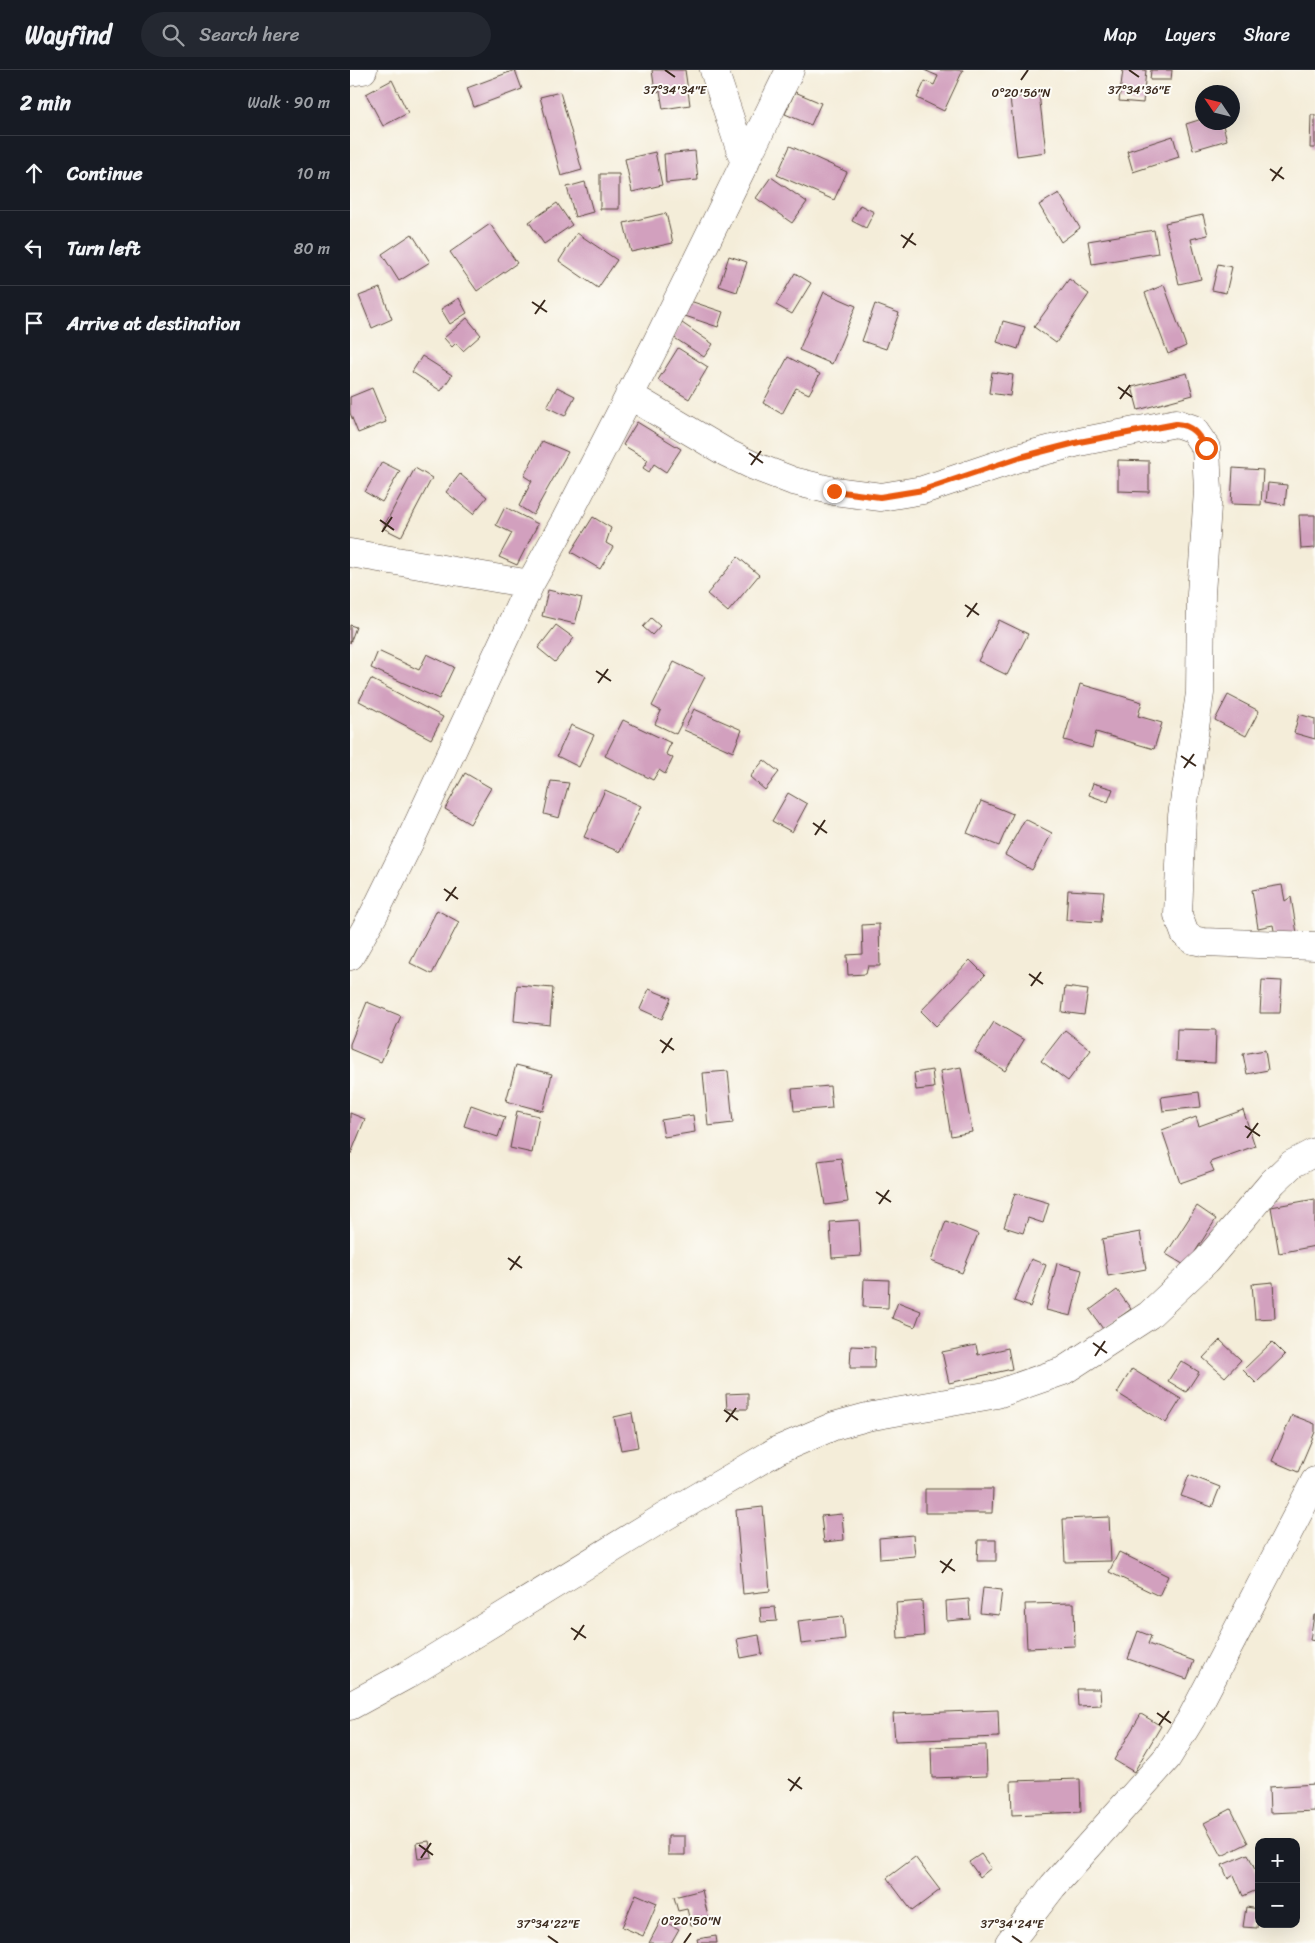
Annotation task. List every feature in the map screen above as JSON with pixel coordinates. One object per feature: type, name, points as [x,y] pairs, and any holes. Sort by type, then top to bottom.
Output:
[{"type":"street","points":[[350,72],[363,70]]},
{"type":"street","points":[[714,70],[745,164]]},
{"type":"street","points":[[350,956],[374,914],[410,841],[530,584],[566,519],[629,395],[790,70]]},
{"type":"street","points":[[629,395],[727,453],[754,466],[792,481],[834,491],[880,497],[923,490],[1021,457],[1079,442],[1176,424],[1185,424],[1192,429],[1206,448],[1208,491],[1202,594],[1200,693],[1182,816],[1177,899],[1180,927],[1193,940],[1203,942],[1315,946]]},
{"type":"street","points":[[350,553],[530,584]]},
{"type":"street","points":[[350,1706],[407,1675],[664,1517],[787,1446],[834,1426],[867,1417],[997,1394],[1063,1372],[1149,1315],[1206,1261],[1273,1182],[1292,1164],[1315,1152]]},
{"type":"street","points":[[1009,1943],[1053,1886],[1166,1758],[1191,1719],[1315,1481]]},
{"type":"building","points":[[515,70],[522,89],[474,107],[467,88]]},
{"type":"building","points":[[652,70],[685,70],[690,105],[663,109],[660,91],[655,92]]},
{"type":"building","points":[[924,70],[963,70],[944,111],[917,98],[925,81],[934,85],[938,76]]},
{"type":"building","points":[[1123,70],[1146,70],[1143,103],[1119,101]]},
{"type":"building","points":[[1151,70],[1172,70],[1171,80],[1150,80]]},
{"type":"building","points":[[392,80],[408,113],[383,126],[366,94]]},
{"type":"building","points":[[560,92],[582,170],[561,176],[540,97]]},
{"type":"building","points":[[795,92],[821,103],[811,125],[785,114]]},
{"type":"building","points":[[1039,94],[1046,152],[1017,156],[1010,98]]},
{"type":"building","points":[[1311,115],[1315,115],[1315,148],[1310,148]]},
{"type":"building","points":[[1195,121],[1195,130],[1224,130],[1227,140],[1193,150],[1186,124]]},
{"type":"building","points":[[1173,136],[1179,157],[1133,172],[1127,151]]},
{"type":"building","points":[[790,146],[847,172],[834,200],[777,175]]},
{"type":"building","points":[[695,151],[698,180],[666,183],[664,154]]},
{"type":"building","points":[[655,152],[662,185],[632,192],[625,159]]},
{"type":"building","points":[[600,174],[619,174],[619,209],[600,209]]},
{"type":"building","points":[[771,177],[807,202],[792,223],[756,198]]},
{"type":"building","points":[[585,182],[593,212],[575,217],[567,187]]},
{"type":"building","points":[[1059,193],[1080,228],[1061,242],[1039,205]]},
{"type":"building","points":[[557,203],[572,225],[544,244],[529,222]]},
{"type":"building","points":[[860,205],[874,212],[866,228],[852,221]]},
{"type":"building","points":[[666,213],[673,243],[631,252],[624,223]]},
{"type":"building","points":[[1203,215],[1208,235],[1191,239],[1201,279],[1179,284],[1165,223]]},
{"type":"building","points":[[490,224],[517,263],[477,291],[450,252]]},
{"type":"building","points":[[1154,230],[1158,253],[1092,264],[1088,241]]},
{"type":"building","points":[[577,233],[617,260],[598,288],[559,261]]},
{"type":"building","points":[[412,234],[430,262],[399,281],[382,254]]},
{"type":"building","points":[[729,256],[747,262],[737,292],[719,286]]},
{"type":"building","points":[[1218,264],[1232,267],[1226,293],[1212,290]]},
{"type":"building","points":[[795,273],[811,283],[792,314],[776,305]]},
{"type":"building","points":[[1069,279],[1089,294],[1056,343],[1034,327]]},
{"type":"building","points":[[1164,285],[1186,346],[1168,354],[1145,293]]},
{"type":"building","points":[[380,288],[392,319],[372,328],[359,296]]},
{"type":"building","points":[[824,292],[856,306],[832,364],[799,350]]},
{"type":"building","points":[[459,298],[467,313],[450,324],[441,309]]},
{"type":"building","points":[[690,301],[723,312],[718,327],[685,316]]},
{"type":"building","points":[[875,304],[899,313],[886,349],[862,341]]},
{"type":"building","points":[[467,318],[481,335],[463,351],[456,343],[452,347],[444,338]]},
{"type":"building","points":[[1003,321],[1025,327],[1018,349],[997,342]]},
{"type":"building","points":[[682,323],[713,344],[704,357],[673,337]]},
{"type":"building","points":[[678,348],[708,367],[689,399],[658,380]]},
{"type":"building","points":[[422,356],[452,375],[441,391],[412,372]]},
{"type":"building","points":[[788,357],[820,374],[809,394],[796,388],[782,414],[763,403]]},
{"type":"building","points":[[992,372],[1013,375],[1010,396],[989,393]]},
{"type":"building","points":[[1187,373],[1193,395],[1138,410],[1132,387]]},
{"type":"building","points":[[557,387],[575,396],[565,416],[547,407]]},
{"type":"building","points":[[372,388],[386,422],[358,433],[350,413],[350,397]]},
{"type":"building","points":[[637,422],[681,449],[666,472],[654,464],[649,472],[643,468],[648,460],[623,445]]},
{"type":"building","points":[[542,441],[568,452],[533,515],[519,506],[532,481],[524,476]]},
{"type":"building","points":[[1118,460],[1149,461],[1149,492],[1118,491]]},
{"type":"building","points":[[382,462],[400,471],[382,502],[365,492]]},
{"type":"building","points":[[415,468],[432,478],[401,537],[383,528]]},
{"type":"building","points":[[1233,468],[1263,470],[1261,505],[1231,504]]},
{"type":"building","points":[[460,474],[487,497],[473,514],[446,492]]},
{"type":"building","points":[[1268,483],[1287,485],[1285,505],[1266,502]]},
{"type":"building","points":[[505,507],[538,524],[517,565],[499,557],[512,533],[496,525]]},
{"type":"building","points":[[1299,515],[1315,515],[1315,548],[1301,549]]},
{"type":"building","points":[[593,517],[611,528],[606,543],[613,547],[600,569],[571,552]]},
{"type":"building","points":[[738,557],[759,575],[728,612],[707,594]]},
{"type":"building","points":[[548,590],[582,598],[575,624],[542,616]]},
{"type":"building","points":[[651,618],[660,626],[652,635],[643,627]]},
{"type":"building","points":[[999,620],[1028,634],[1007,675],[978,661]]},
{"type":"building","points":[[350,625],[356,627],[350,643]]},
{"type":"building","points":[[556,625],[574,638],[555,662],[538,648]]},
{"type":"building","points":[[378,651],[419,670],[427,654],[454,667],[439,699],[371,668]]},
{"type":"building","points":[[674,662],[705,677],[676,734],[655,724],[661,711],[652,706]]},
{"type":"building","points":[[371,679],[443,717],[431,739],[359,701]]},
{"type":"building","points":[[1080,684],[1142,702],[1138,716],[1162,723],[1154,749],[1096,732],[1092,748],[1064,740]]},
{"type":"building","points":[[1228,695],[1259,711],[1246,736],[1215,720]]},
{"type":"building","points":[[694,709],[742,730],[733,752],[684,730]]},
{"type":"building","points":[[1299,714],[1315,719],[1315,739],[1294,733]]},
{"type":"building","points":[[623,720],[671,743],[666,754],[673,758],[665,774],[659,770],[653,780],[605,756]]},
{"type":"building","points":[[571,725],[594,735],[579,767],[557,756]]},
{"type":"building","points":[[764,760],[779,772],[765,790],[750,777]]},
{"type":"building","points":[[465,773],[491,788],[470,824],[445,809]]},
{"type":"building","points":[[551,781],[569,783],[559,818],[544,814]]},
{"type":"building","points":[[1093,783],[1113,789],[1108,802],[1089,795]]},
{"type":"building","points":[[605,790],[641,806],[620,852],[584,837]]},
{"type":"building","points":[[788,793],[807,804],[792,832],[772,821]]},
{"type":"building","points":[[981,801],[1013,814],[999,846],[967,833]]},
{"type":"building","points":[[1025,819],[1052,833],[1032,870],[1005,855]]},
{"type":"building","points":[[1282,885],[1285,901],[1291,897],[1297,933],[1275,936],[1273,925],[1258,928],[1252,890]]},
{"type":"building","points":[[1068,890],[1104,892],[1101,922],[1066,920]]},
{"type":"building","points":[[437,910],[459,922],[432,974],[410,963]]},
{"type":"building","points":[[879,924],[880,966],[868,966],[866,974],[848,975],[847,955],[863,954],[862,925]]},
{"type":"building","points":[[970,960],[985,975],[936,1026],[921,1011]]},
{"type":"building","points":[[1262,980],[1282,981],[1280,1013],[1260,1013]]},
{"type":"building","points":[[517,985],[553,988],[550,1025],[514,1021]]},
{"type":"building","points":[[1065,987],[1088,990],[1084,1015],[1062,1012]]},
{"type":"building","points":[[649,989],[671,998],[662,1019],[640,1009]]},
{"type":"building","points":[[367,1002],[401,1016],[381,1062],[350,1049],[350,1044]]},
{"type":"building","points":[[994,1022],[1024,1040],[1005,1071],[975,1052]]},
{"type":"building","points":[[1177,1029],[1216,1030],[1215,1063],[1176,1061]]},
{"type":"building","points":[[1065,1030],[1091,1050],[1068,1081],[1041,1061]]},
{"type":"building","points":[[1265,1050],[1268,1070],[1247,1074],[1243,1054]]},
{"type":"building","points":[[516,1065],[552,1074],[543,1111],[506,1101]]},
{"type":"building","points":[[961,1067],[972,1132],[951,1136],[940,1071]]},
{"type":"building","points":[[932,1070],[934,1088],[916,1090],[914,1073]]},
{"type":"building","points":[[728,1071],[733,1123],[708,1126],[703,1073]]},
{"type":"building","points":[[830,1086],[832,1108],[794,1111],[792,1089]]},
{"type":"building","points":[[1199,1092],[1201,1107],[1163,1111],[1161,1097]]},
{"type":"building","points":[[471,1105],[505,1117],[498,1137],[464,1126]]},
{"type":"building","points":[[1243,1110],[1255,1146],[1210,1162],[1214,1171],[1180,1183],[1162,1130],[1196,1117],[1199,1126]]},
{"type":"building","points":[[517,1111],[539,1116],[532,1153],[510,1148]]},
{"type":"building","points":[[350,1113],[365,1119],[350,1156]]},
{"type":"building","points":[[693,1115],[695,1132],[664,1137],[661,1120]]},
{"type":"building","points":[[841,1158],[848,1202],[825,1205],[818,1161]]},
{"type":"building","points":[[1015,1193],[1049,1203],[1043,1223],[1028,1218],[1023,1233],[1004,1227]]},
{"type":"building","points":[[1315,1199],[1315,1246],[1279,1253],[1271,1207]]},
{"type":"building","points":[[1197,1206],[1216,1219],[1186,1266],[1166,1254]]},
{"type":"building","points":[[859,1220],[861,1256],[832,1258],[830,1222]]},
{"type":"building","points":[[946,1221],[978,1234],[962,1273],[931,1261]]},
{"type":"building","points":[[1140,1232],[1146,1269],[1108,1276],[1102,1239]]},
{"type":"building","points":[[1031,1259],[1046,1265],[1030,1307],[1014,1301]]},
{"type":"building","points":[[1057,1263],[1082,1270],[1071,1316],[1046,1310]]},
{"type":"building","points":[[864,1279],[889,1280],[888,1308],[863,1307]]},
{"type":"building","points":[[1273,1282],[1275,1318],[1255,1319],[1252,1284]]},
{"type":"building","points":[[1117,1290],[1131,1309],[1103,1329],[1090,1310]]},
{"type":"building","points":[[898,1302],[921,1311],[915,1327],[892,1318]]},
{"type":"building","points":[[1220,1340],[1241,1360],[1225,1377],[1203,1358]]},
{"type":"building","points":[[1272,1342],[1285,1355],[1256,1383],[1243,1370]]},
{"type":"building","points":[[976,1345],[978,1355],[1008,1348],[1012,1369],[949,1383],[942,1352]]},
{"type":"building","points":[[851,1346],[875,1347],[874,1368],[850,1368]]},
{"type":"building","points":[[1181,1361],[1199,1372],[1186,1392],[1168,1381]]},
{"type":"building","points":[[1132,1369],[1181,1399],[1166,1423],[1117,1393]]},
{"type":"building","points":[[748,1393],[748,1409],[727,1409],[726,1394]]},
{"type":"building","points":[[632,1413],[638,1447],[621,1450],[614,1417]]},
{"type":"building","points":[[1292,1415],[1315,1424],[1315,1432],[1298,1472],[1272,1461]]},
{"type":"building","points":[[1189,1475],[1220,1487],[1212,1507],[1181,1496]]},
{"type":"building","points":[[925,1489],[993,1489],[992,1513],[925,1513]]},
{"type":"building","points":[[763,1507],[770,1591],[743,1594],[736,1510]]},
{"type":"building","points":[[842,1514],[844,1540],[824,1542],[821,1516]]},
{"type":"building","points":[[1109,1517],[1111,1561],[1065,1562],[1063,1519]]},
{"type":"building","points":[[913,1535],[915,1556],[880,1559],[879,1538]]},
{"type":"building","points":[[978,1540],[996,1540],[996,1561],[977,1561]]},
{"type":"building","points":[[1119,1552],[1168,1576],[1159,1596],[1109,1572]]},
{"type":"building","points":[[983,1588],[1002,1590],[999,1615],[980,1613]]},
{"type":"building","points":[[969,1599],[970,1619],[947,1621],[946,1601]]},
{"type":"building","points":[[922,1601],[924,1636],[898,1638],[896,1603]]},
{"type":"building","points":[[1074,1603],[1075,1646],[1027,1648],[1025,1604]]},
{"type":"building","points":[[775,1607],[777,1621],[761,1622],[760,1608]]},
{"type":"building","points":[[1315,1615],[1315,1641],[1310,1640]]},
{"type":"building","points":[[843,1616],[845,1639],[801,1644],[798,1621]]},
{"type":"building","points":[[1138,1631],[1151,1636],[1148,1644],[1194,1661],[1187,1679],[1128,1659]]},
{"type":"building","points":[[759,1635],[762,1654],[741,1658],[737,1639]]},
{"type":"building","points":[[1077,1689],[1100,1689],[1101,1705],[1078,1706]]},
{"type":"building","points":[[998,1710],[999,1737],[895,1741],[893,1714]]},
{"type":"building","points":[[1141,1714],[1161,1726],[1134,1772],[1114,1760]]},
{"type":"building","points":[[986,1745],[987,1776],[932,1778],[931,1747]]},
{"type":"building","points":[[1080,1779],[1081,1812],[1012,1815],[1011,1781]]},
{"type":"building","points":[[1315,1784],[1315,1811],[1270,1813],[1269,1787]]},
{"type":"building","points":[[1231,1809],[1248,1843],[1222,1856],[1204,1823]]},
{"type":"building","points":[[668,1836],[685,1836],[685,1855],[668,1855]]},
{"type":"building","points":[[429,1841],[432,1857],[418,1859],[416,1843]]},
{"type":"building","points":[[981,1854],[991,1868],[980,1877],[969,1862]]},
{"type":"building","points":[[1248,1854],[1255,1870],[1255,1891],[1243,1896],[1234,1875],[1228,1879],[1222,1865]]},
{"type":"building","points":[[915,1857],[940,1890],[912,1911],[887,1878]]},
{"type":"building","points":[[702,1890],[709,1921],[691,1925],[687,1909],[678,1911],[674,1897]]},
{"type":"building","points":[[636,1894],[657,1903],[643,1936],[622,1927]]},
{"type":"building","points":[[1246,1907],[1255,1908],[1255,1928],[1243,1927]]},
{"type":"building","points":[[661,1920],[679,1929],[671,1943],[649,1943]]},
{"type":"building","points":[[716,1936],[717,1943],[698,1943],[697,1939]]},
{"type":"route","points":[[834,491],[880,497],[923,490],[1021,457],[1079,442],[1157,426],[1185,424],[1200,437],[1206,448]]}]
